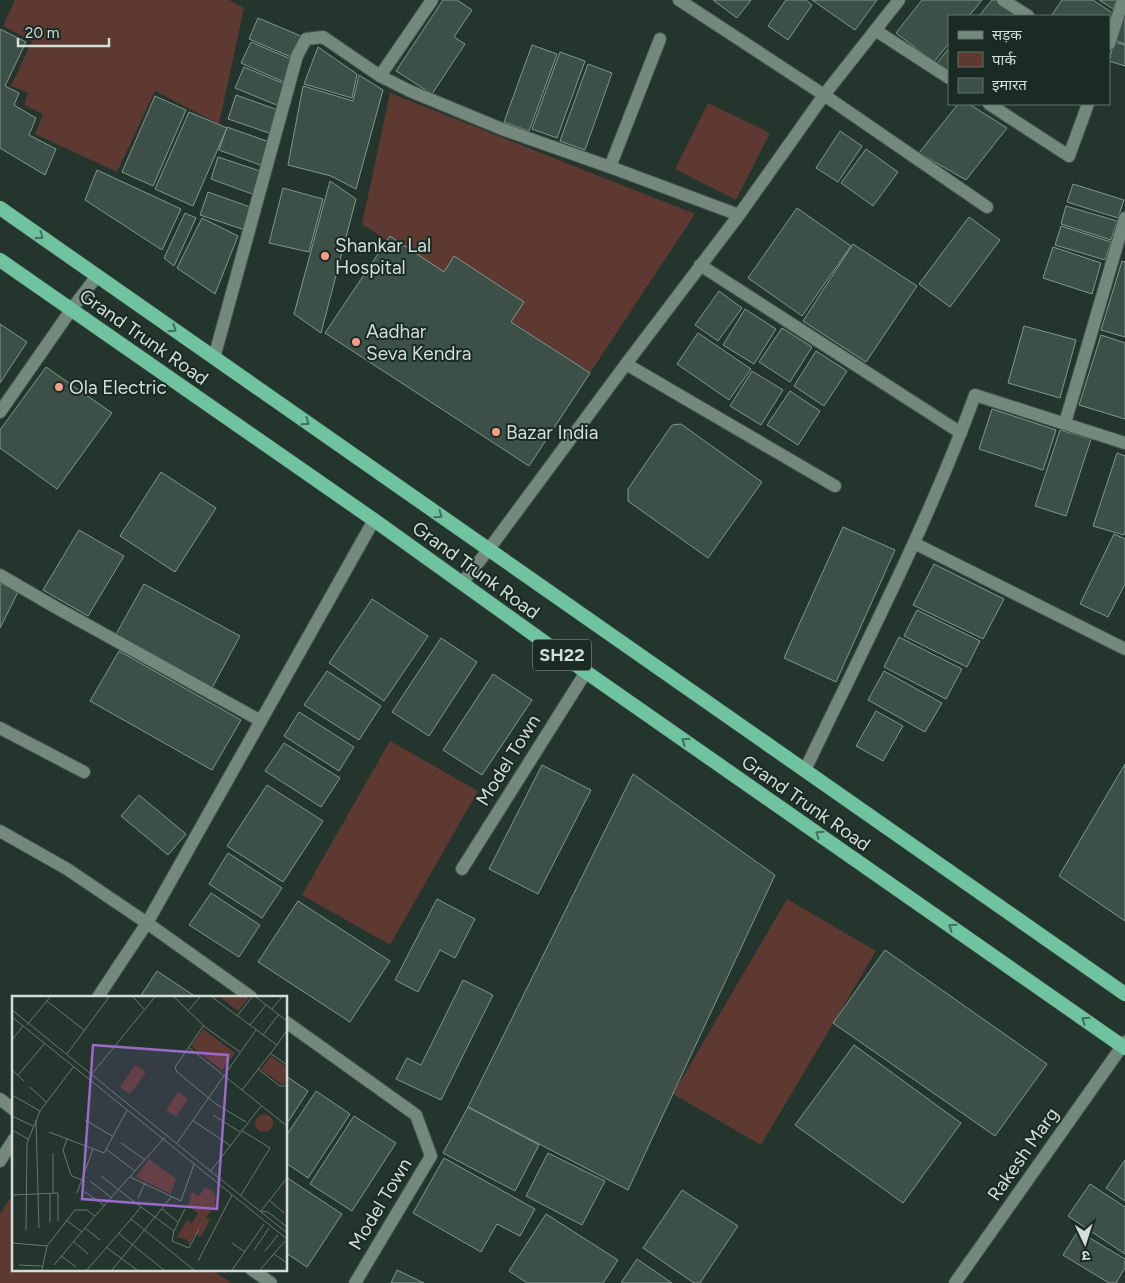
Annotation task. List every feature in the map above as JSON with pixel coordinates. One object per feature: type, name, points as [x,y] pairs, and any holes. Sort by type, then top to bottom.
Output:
[{"type":"highway","name":"Grand Trunk Road","points":[[0,208],[1125,994]]},
{"type":"highway","name":"Grand Trunk Road","points":[[0,260],[374,520],[586,672],[1124,1046]]},
{"type":"street","points":[[380,76],[432,0]]},
{"type":"street","points":[[679,0],[824,95],[987,207]]},
{"type":"street","points":[[462,583],[739,215],[824,95],[899,0]]},
{"type":"street","points":[[1004,0],[1026,15]]},
{"type":"street","points":[[1110,41],[1123,0]]},
{"type":"street","points":[[875,30],[948,77]]},
{"type":"street","points":[[214,358],[297,56],[306,40],[323,37],[380,76],[410,91],[502,129],[739,215]]},
{"type":"street","points":[[610,167],[660,39]]},
{"type":"street","points":[[991,105],[1069,156],[1088,105]]},
{"type":"street","points":[[1065,424],[1125,218]]},
{"type":"street","points":[[700,265],[961,433]]},
{"type":"street","points":[[0,412],[97,276]]},
{"type":"street","points":[[626,364],[835,486]]},
{"type":"street","points":[[805,770],[914,543],[961,433],[975,395],[1125,443]]},
{"type":"street","points":[[99,996],[147,923],[374,520]]},
{"type":"street","points":[[914,543],[1125,650]]},
{"type":"street","points":[[0,575],[260,721]]},
{"type":"street","name":"Model Town","points":[[462,869],[586,672]]},
{"type":"street","points":[[0,728],[84,772]]},
{"type":"street","points":[[0,831],[67,869],[250,996]]},
{"type":"street","name":"Model Town","points":[[288,1023],[416,1114],[431,1156],[355,1283]]},
{"type":"street","name":"Rakesh Marg","points":[[955,1283],[1124,1046]]},
{"type":"street","points":[[0,1099],[12,1108]]},
{"type":"street","points":[[0,1161],[12,1142]]},
{"type":"street","points":[[252,1270],[271,1283]]},
{"type":"green space","points":[[15,0],[229,0],[244,8],[219,124],[155,91],[117,172],[35,134],[43,114],[24,105],[28,93],[11,86],[32,41],[3,26]]},
{"type":"green space","points":[[390,93],[695,214],[590,373],[362,224]]},
{"type":"green space","points":[[708,103],[770,133],[736,200],[675,169]]},
{"type":"green space","points":[[390,741],[478,791],[390,945],[302,895]]},
{"type":"green space","points":[[787,899],[876,951],[761,1145],[673,1094]]},
{"type":"green space","points":[[12,1196],[12,1270],[212,1270],[232,1283],[0,1283],[0,1214]]},
{"type":"building","points":[[443,0],[457,0],[472,10],[454,37],[465,44],[432,94],[396,71]]},
{"type":"building","points":[[713,0],[751,0],[737,18]]},
{"type":"building","points":[[786,0],[806,0],[812,5],[788,40],[768,26]]},
{"type":"building","points":[[812,0],[877,0],[855,30]]},
{"type":"building","points":[[922,0],[982,0],[970,15],[948,15],[948,44],[934,62],[896,33]]},
{"type":"building","points":[[992,0],[997,0],[1018,15],[980,15]]},
{"type":"building","points":[[1062,0],[1093,0],[1114,14],[1110,25],[1110,15],[1052,15]]},
{"type":"building","points":[[1099,0],[1116,0],[1113,9]]},
{"type":"building","points":[[1125,8],[1125,44],[1114,40]]},
{"type":"building","points":[[258,18],[301,36],[291,57],[249,39]]},
{"type":"building","points":[[0,29],[26,42],[5,86],[19,93],[14,105],[36,118],[29,135],[56,149],[45,175],[0,148]]},
{"type":"building","points":[[251,42],[293,60],[284,82],[241,63]]},
{"type":"building","points":[[1114,42],[1125,45],[1125,66],[1110,61]]},
{"type":"building","points":[[532,45],[557,54],[529,131],[504,122]]},
{"type":"building","points":[[318,47],[357,74],[352,98],[304,84]]},
{"type":"building","points":[[948,49],[948,71],[937,63]]},
{"type":"building","points":[[560,52],[585,61],[557,138],[532,129]]},
{"type":"building","points":[[588,64],[612,73],[585,150],[560,141]]},
{"type":"building","points":[[244,67],[287,85],[279,106],[235,88]]},
{"type":"building","points":[[359,75],[383,90],[356,189],[331,176],[288,165],[303,86],[353,101]]},
{"type":"building","points":[[236,95],[281,111],[272,134],[228,119]]},
{"type":"building","points":[[155,96],[186,110],[153,186],[122,172]]},
{"type":"building","points":[[957,105],[971,105],[1007,128],[966,180],[919,153]]},
{"type":"building","points":[[189,112],[227,128],[193,206],[155,189]]},
{"type":"building","points":[[227,127],[272,143],[263,166],[219,150]]},
{"type":"building","points":[[840,131],[862,146],[838,182],[816,168]]},
{"type":"building","points":[[866,149],[898,172],[873,206],[841,183]]},
{"type":"building","points":[[218,157],[263,172],[255,195],[211,179]]},
{"type":"building","points":[[97,170],[181,209],[162,250],[85,200]]},
{"type":"building","name":"Shankar Lal Hospital","points":[[330,181],[356,199],[321,333],[294,314]]},
{"type":"building","points":[[1073,184],[1124,200],[1118,218],[1067,202]]},
{"type":"building","points":[[283,188],[323,199],[309,252],[269,243]]},
{"type":"building","points":[[208,192],[253,208],[245,230],[200,215]]},
{"type":"building","points":[[1066,206],[1117,221],[1111,240],[1061,224]]},
{"type":"building","points":[[797,208],[851,246],[802,316],[748,278]]},
{"type":"building","points":[[185,213],[196,218],[174,266],[164,258]]},
{"type":"building","points":[[969,217],[1000,240],[950,307],[919,284]]},
{"type":"building","points":[[202,218],[238,236],[215,294],[177,268]]},
{"type":"building","points":[[1061,226],[1111,242],[1105,260],[1055,245]]},
{"type":"building","points":[[390,236],[444,272],[454,256],[524,302],[511,322],[590,373],[529,466],[325,333]]},
{"type":"building","points":[[853,244],[917,286],[866,362],[803,321]]},
{"type":"building","points":[[1053,247],[1101,263],[1092,294],[1043,278]]},
{"type":"building","points":[[1122,261],[1125,262],[1125,337],[1101,330]]},
{"type":"building","points":[[719,291],[742,308],[718,341],[695,325]]},
{"type":"building","points":[[745,309],[776,329],[754,364],[723,345]]},
{"type":"building","points":[[0,324],[27,342],[0,383]]},
{"type":"building","points":[[1024,326],[1076,340],[1060,398],[1008,383]]},
{"type":"building","points":[[782,328],[812,347],[790,382],[759,362]]},
{"type":"building","points":[[698,333],[751,369],[729,400],[677,364]]},
{"type":"building","points":[[1101,335],[1125,343],[1125,419],[1079,405]]},
{"type":"building","points":[[816,351],[847,371],[824,406],[794,386]]},
{"type":"building","points":[[46,367],[112,413],[57,489],[0,448],[0,430]]},
{"type":"building","points":[[752,371],[783,390],[761,425],[730,406]]},
{"type":"building","points":[[790,391],[820,411],[798,445],[767,425]]},
{"type":"building","points":[[992,409],[1056,430],[1043,470],[979,449]]},
{"type":"building","points":[[681,424],[762,482],[708,558],[628,501],[628,489],[672,425]]},
{"type":"building","points":[[1060,430],[1091,439],[1066,516],[1035,506]]},
{"type":"building","points":[[1117,453],[1125,456],[1124,535],[1093,526]]},
{"type":"building","points":[[161,472],[216,508],[175,572],[120,536]]},
{"type":"building","points":[[843,527],[895,550],[836,682],[784,658]]},
{"type":"building","points":[[79,530],[124,556],[88,616],[43,590]]},
{"type":"building","points":[[1114,534],[1125,539],[1125,584],[1108,617],[1080,604]]},
{"type":"building","points":[[934,564],[1004,599],[983,639],[913,605]]},
{"type":"building","points":[[0,583],[18,592],[0,628]]},
{"type":"building","points":[[144,584],[240,636],[212,688],[115,636]]},
{"type":"building","points":[[372,599],[428,636],[384,701],[329,663]]},
{"type":"building","points":[[917,610],[980,641],[967,667],[904,636]]},
{"type":"building","points":[[899,637],[962,669],[946,699],[884,667]]},
{"type":"building","points":[[441,638],[477,662],[429,736],[392,712]]},
{"type":"building","points":[[119,651],[241,720],[212,770],[90,701]]},
{"type":"building","points":[[327,671],[381,706],[359,740],[304,705]]},
{"type":"building","points":[[884,671],[942,703],[925,732],[868,700]]},
{"type":"building","points":[[493,674],[532,700],[482,775],[443,750]]},
{"type":"building","points":[[876,711],[903,726],[883,761],[856,746]]},
{"type":"building","points":[[299,712],[354,747],[339,771],[284,736]]},
{"type":"building","points":[[284,743],[340,778],[321,807],[265,771]]},
{"type":"building","points":[[1125,764],[1125,921],[1059,876]]},
{"type":"building","points":[[542,765],[591,790],[538,894],[489,869]]},
{"type":"building","points":[[633,774],[775,875],[628,1190],[468,1107]]},
{"type":"building","points":[[267,785],[323,821],[283,882],[227,846]]},
{"type":"building","points":[[139,795],[186,834],[168,855],[121,816]]},
{"type":"building","points":[[228,853],[282,888],[262,918],[209,884]]},
{"type":"building","points":[[211,893],[260,925],[239,957],[189,925]]},
{"type":"building","points":[[437,899],[475,919],[455,958],[440,950],[418,992],[395,980]]},
{"type":"building","points":[[298,901],[390,961],[350,1022],[258,962]]},
{"type":"building","points":[[885,950],[1047,1064],[995,1136],[833,1023]]},
{"type":"building","points":[[157,971],[194,996],[141,996]]},
{"type":"building","points":[[463,980],[493,995],[441,1100],[396,1079],[407,1058],[421,1065]]},
{"type":"building","points":[[854,1045],[961,1123],[903,1203],[795,1125]]},
{"type":"building","points":[[288,1077],[308,1091],[288,1122]]},
{"type":"building","points":[[316,1091],[350,1114],[308,1178],[288,1164],[288,1133]]},
{"type":"building","points":[[468,1107],[539,1145],[515,1191],[443,1153]]},
{"type":"building","points":[[354,1116],[396,1143],[352,1211],[310,1184]]},
{"type":"building","points":[[548,1153],[605,1181],[582,1225],[526,1196]]},
{"type":"building","points":[[444,1158],[535,1209],[520,1236],[497,1224],[481,1252],[413,1213]]},
{"type":"building","points":[[1125,1160],[1125,1201],[1106,1188]]},
{"type":"building","points":[[288,1178],[342,1214],[307,1267],[288,1254]]},
{"type":"building","points":[[1090,1184],[1125,1207],[1125,1254],[1068,1216]]},
{"type":"building","points":[[682,1190],[738,1226],[700,1283],[694,1283],[643,1248]]},
{"type":"building","points":[[546,1214],[618,1260],[603,1283],[527,1283],[509,1271]]},
{"type":"building","points":[[1078,1231],[1125,1259],[1125,1268],[1116,1283],[1109,1283],[1063,1255]]},
{"type":"building","points":[[637,1259],[672,1283],[621,1283]]},
{"type":"building","points":[[397,1270],[424,1283],[391,1283]]},
{"type":"place","name":"Shankar Lal Hospital","points":[[325,256]]},
{"type":"place","name":"Aadhar Seva Kendra","points":[[356,342]]},
{"type":"place","name":"Ola Electric","points":[[59,387]]},
{"type":"place","name":"Bazar India","points":[[496,432]]}]
